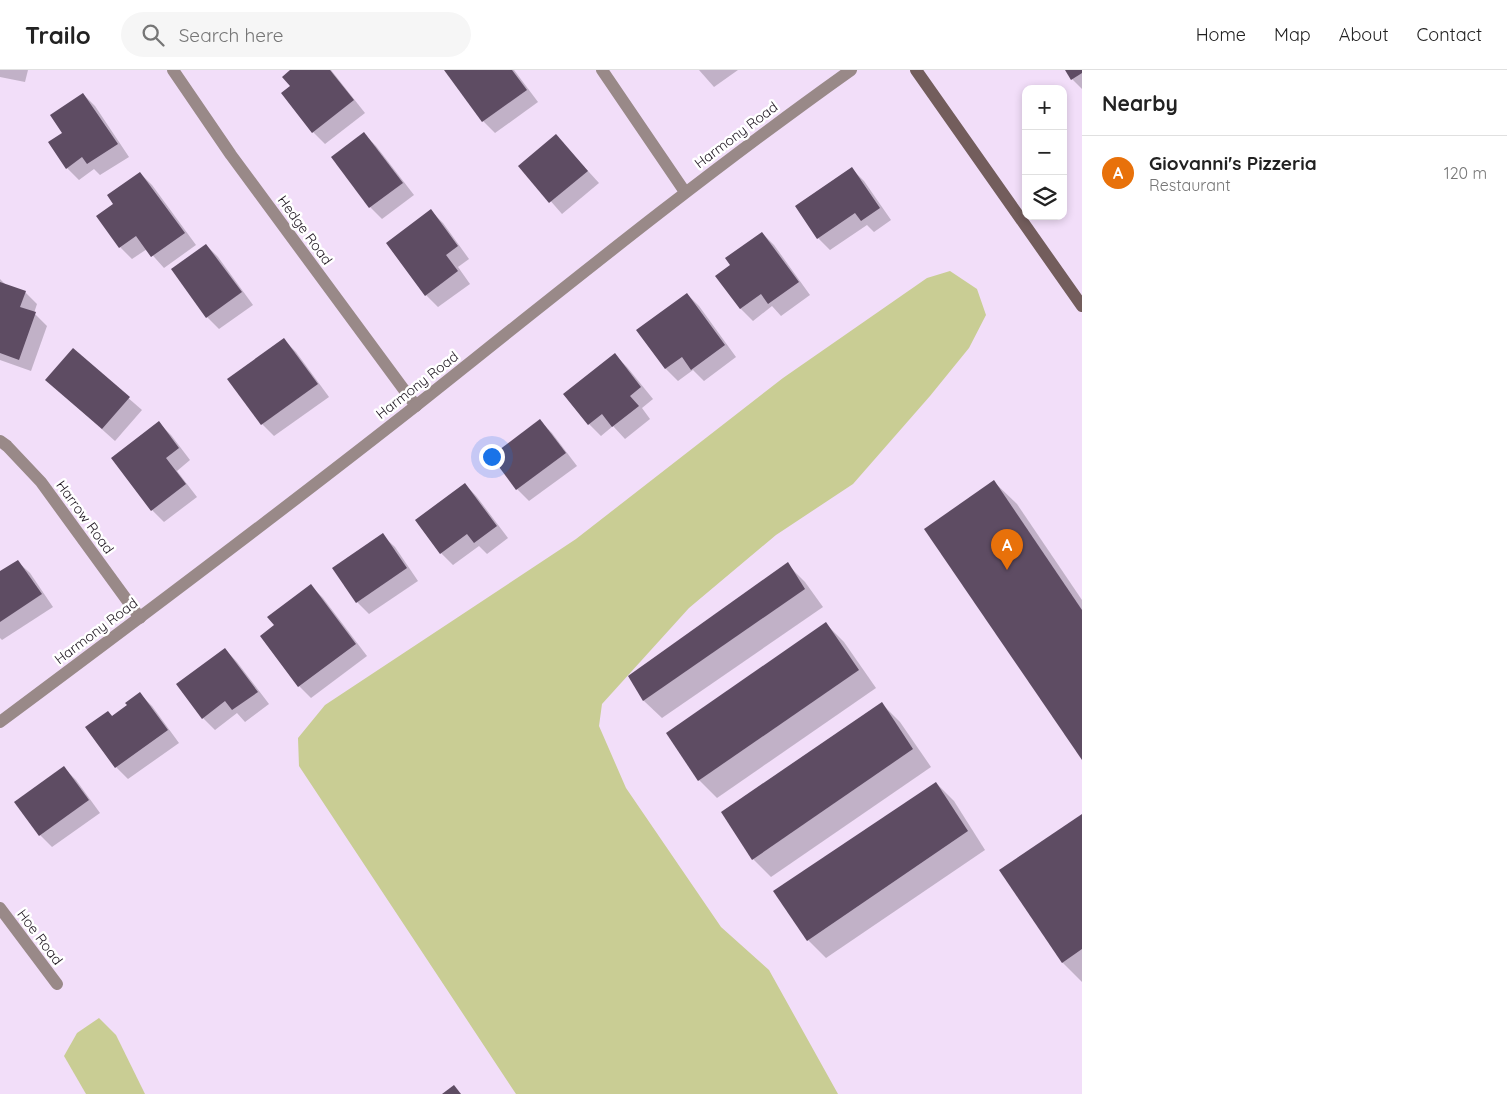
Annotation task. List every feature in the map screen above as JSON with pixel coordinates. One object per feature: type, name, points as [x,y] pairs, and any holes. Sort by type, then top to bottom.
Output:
[{"type":"main road","points":[[916,70],[1082,306]]},
{"type":"street","name":"Hedge Road","points":[[173,70],[231,155],[416,406]]},
{"type":"street","points":[[602,70],[685,192]]},
{"type":"street","name":"Harmony Road","points":[[0,722],[320,481],[685,192],[852,70]]},
{"type":"street","name":"Harrow Road","points":[[0,440],[40,482],[140,618]]},
{"type":"street","name":"Hoe Road","points":[[0,908],[57,984]]},
{"type":"green space","points":[[950,271],[977,289],[986,315],[969,348],[853,484],[776,535],[689,608],[602,704],[599,726],[626,788],[721,927],[769,970],[838,1094],[516,1094],[299,766],[298,738],[325,705],[576,539],[783,378],[927,278]]},
{"type":"green space","points":[[99,1018],[116,1035],[145,1094],[86,1094],[64,1056],[77,1033]]},
{"type":"building","points":[[290,70],[330,70],[354,100],[312,133],[281,93],[290,86],[282,77]]},
{"type":"building","points":[[444,70],[512,70],[527,90],[482,122]]},
{"type":"building","points":[[1065,70],[1082,70],[1082,73],[1071,80]]},
{"type":"building","points":[[83,93],[118,144],[87,164],[82,157],[66,169],[48,142],[62,133],[50,115]]},
{"type":"building","points":[[364,132],[403,183],[369,208],[331,157]]},
{"type":"building","points":[[556,134],[588,171],[549,203],[518,166]]},
{"type":"building","points":[[852,167],[880,208],[861,221],[855,213],[817,239],[795,206]]},
{"type":"building","points":[[140,172],[185,233],[151,257],[136,236],[119,248],[96,216],[113,204],[107,195]]},
{"type":"building","points":[[431,209],[458,246],[446,255],[458,271],[425,296],[386,243]]},
{"type":"building","points":[[762,232],[799,282],[768,304],[761,294],[740,309],[715,276],[730,265],[725,258]]},
{"type":"building","points":[[206,244],[242,292],[206,318],[171,269]]},
{"type":"building","points":[[0,282],[26,291],[20,307],[36,312],[19,360],[0,353]]},
{"type":"building","points":[[687,293],[725,345],[691,370],[682,357],[665,369],[636,330]]},
{"type":"building","points":[[284,338],[318,384],[261,425],[227,379]]},
{"type":"building","points":[[73,348],[130,397],[102,429],[45,380]]},
{"type":"building","points":[[615,353],[641,387],[630,396],[639,406],[612,427],[602,414],[588,425],[563,394]]},
{"type":"building","points":[[540,419],[566,453],[516,490],[491,456]]},
{"type":"building","points":[[159,421],[179,448],[166,458],[186,484],[151,511],[111,458]]},
{"type":"building","points":[[994,480],[1082,610],[1082,760],[924,529]]},
{"type":"building","points":[[465,483],[497,526],[474,543],[467,534],[440,554],[415,520]]},
{"type":"building","points":[[383,533],[407,568],[356,603],[332,568]]},
{"type":"building","points":[[18,560],[42,594],[0,622],[0,571]]},
{"type":"building","points":[[788,562],[805,589],[643,701],[628,676]]},
{"type":"building","points":[[311,584],[356,644],[298,687],[260,636],[274,625],[267,617]]},
{"type":"building","points":[[826,622],[859,670],[698,781],[666,733]]},
{"type":"building","points":[[225,648],[258,692],[232,710],[225,701],[202,719],[176,684]]},
{"type":"building","points":[[140,692],[168,730],[115,768],[85,727],[108,711],[112,716]]},
{"type":"building","points":[[882,702],[913,749],[752,860],[721,812]]},
{"type":"building","points":[[64,766],[89,800],[39,836],[14,802]]},
{"type":"building","points":[[936,782],[968,831],[807,941],[773,891]]},
{"type":"building","points":[[1082,814],[1082,949],[1062,963],[999,870]]},
{"type":"building","points":[[454,1085],[461,1094],[442,1094]]},
{"type":"place","name":"Giovanni's Pizzeria","points":[[1007,570]]}]
